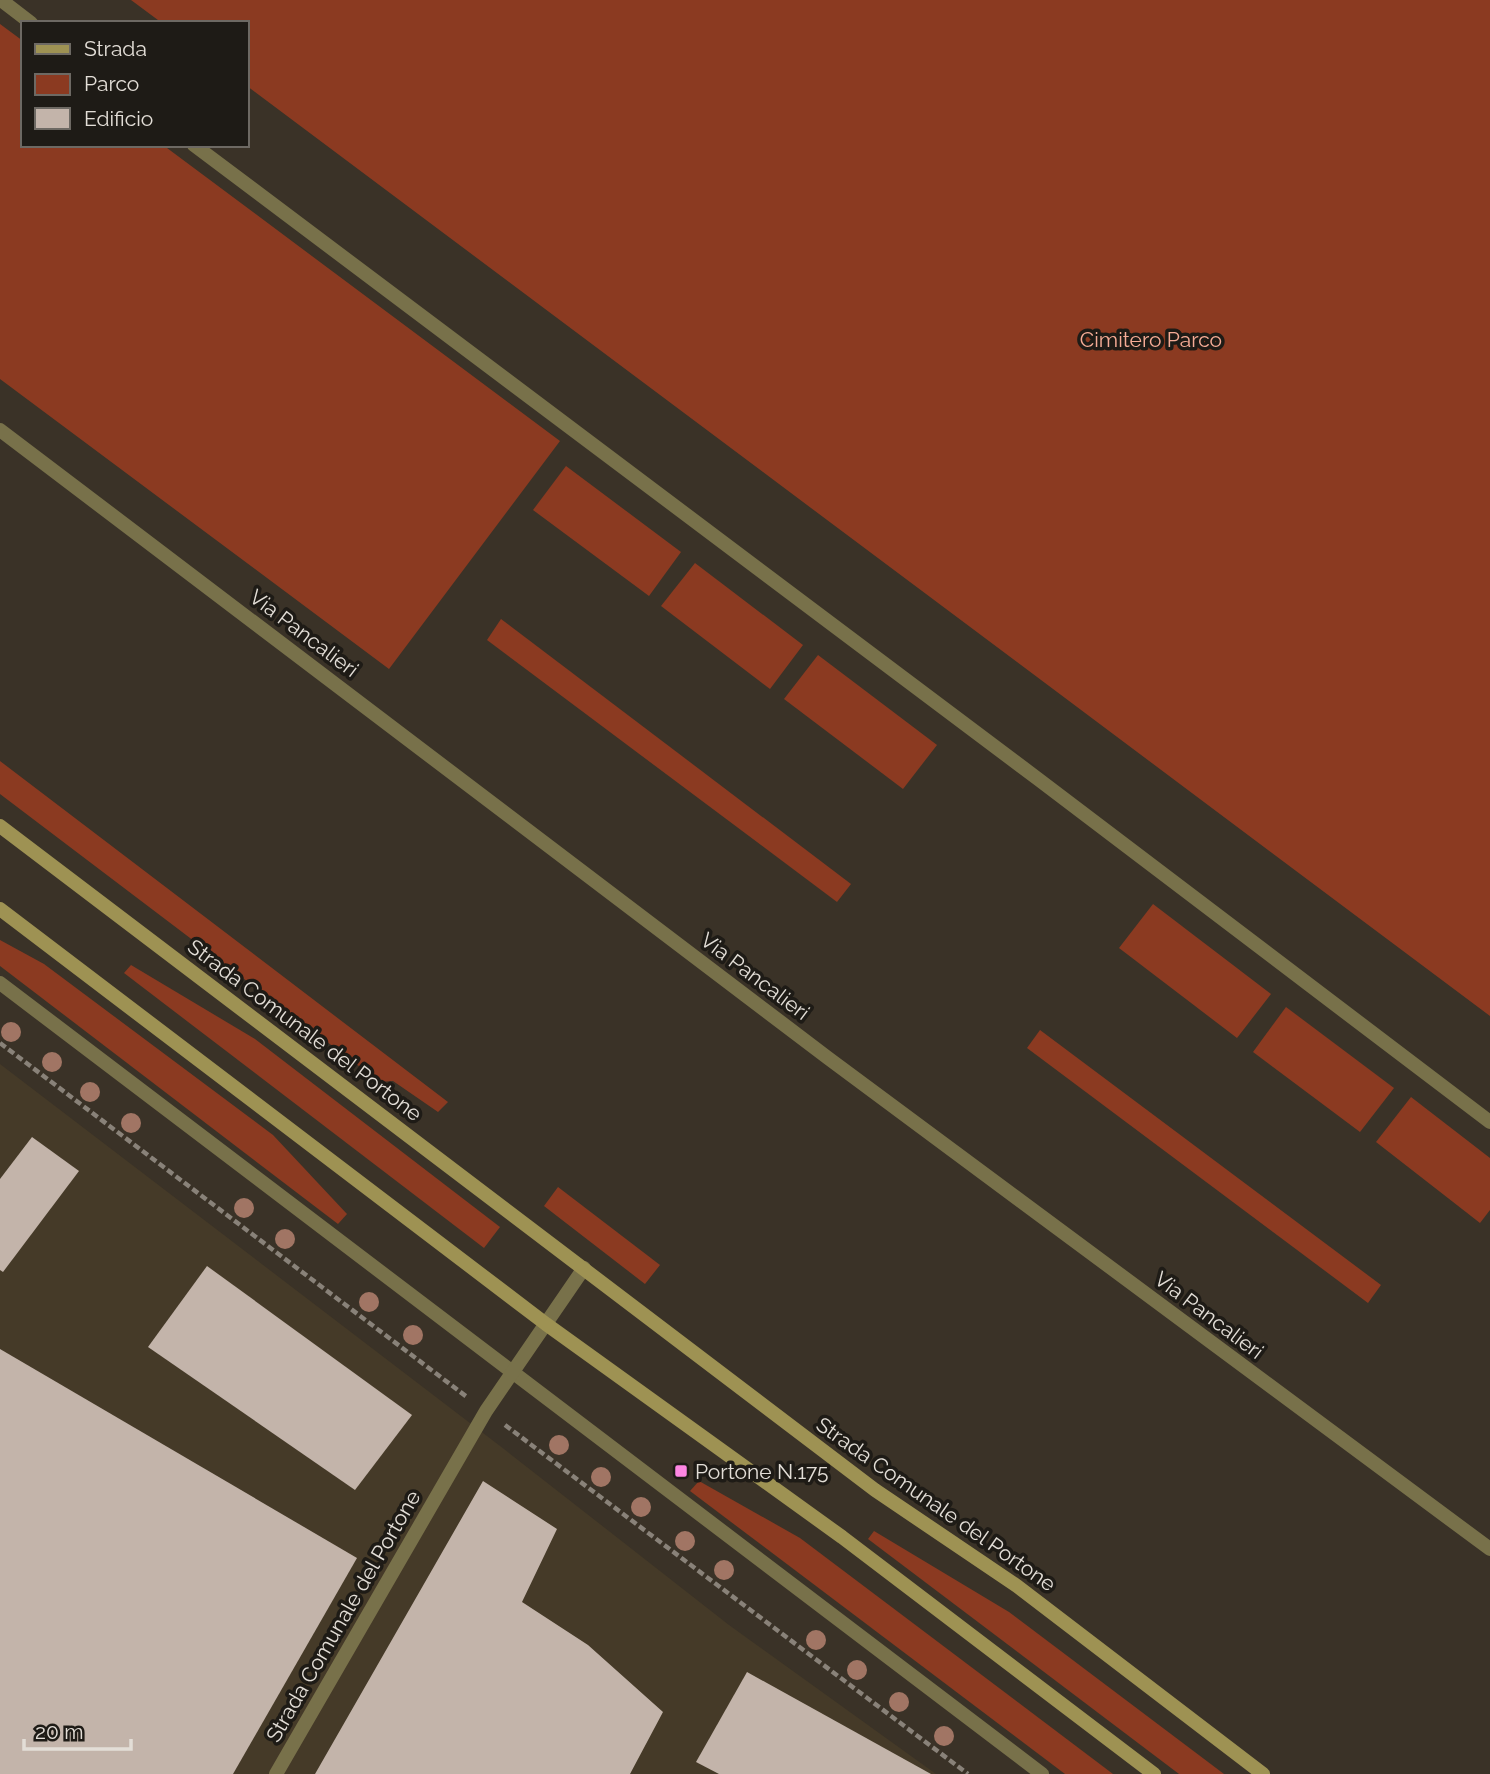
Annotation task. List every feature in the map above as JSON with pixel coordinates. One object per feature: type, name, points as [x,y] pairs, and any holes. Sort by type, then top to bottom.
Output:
[{"type":"street","points":[[1,0],[28,21]]},
{"type":"street","points":[[197,147],[1490,1122]]},
{"type":"street","name":"Via Pancalieri","points":[[0,429],[836,1065],[1490,1549]]},
{"type":"street","name":"Strada Comunale del Portone","points":[[0,826],[875,1490],[1017,1586],[1263,1774]]},
{"type":"street","points":[[0,909],[546,1324],[842,1537],[1154,1774]]},
{"type":"street","points":[[0,983],[1042,1774]]},
{"type":"street","name":"Strada Comunale del Portone","points":[[276,1774],[486,1411],[584,1268]]},
{"type":"shaded area","points":[[0,1064],[504,1449],[729,1625],[936,1774],[0,1774]]},
{"type":"green space","name":"Cimitero Parco","points":[[131,0],[1490,0],[1490,1016],[248,87],[248,21],[159,21]]},
{"type":"green space","points":[[0,24],[21,40],[21,147],[166,147],[560,441],[389,669],[0,379]]},
{"type":"green space","points":[[566,466],[681,552],[649,596],[533,510]]},
{"type":"green space","points":[[695,563],[803,645],[770,689],[661,606]]},
{"type":"green space","points":[[501,619],[851,884],[837,902],[487,640]]},
{"type":"green space","points":[[818,655],[937,745],[903,789],[784,699]]},
{"type":"green space","points":[[0,761],[448,1102],[438,1112],[393,1081],[380,1082],[0,794]]},
{"type":"green space","points":[[1153,904],[1271,994],[1237,1038],[1119,948]]},
{"type":"green space","points":[[0,940],[44,964],[273,1135],[347,1214],[338,1224],[0,966]]},
{"type":"green space","points":[[131,965],[255,1039],[500,1227],[484,1248],[124,973]]},
{"type":"green space","points":[[1286,1007],[1394,1088],[1360,1132],[1253,1052]]},
{"type":"green space","points":[[1040,1030],[1381,1285],[1368,1303],[1027,1048]]},
{"type":"green space","points":[[1411,1097],[1490,1158],[1490,1210],[1480,1223],[1376,1142]]},
{"type":"green space","points":[[558,1187],[660,1265],[645,1284],[544,1206]]},
{"type":"green space","points":[[699,1481],[800,1538],[1113,1774],[1065,1774],[690,1491]]},
{"type":"green space","points":[[874,1531],[1009,1612],[1224,1774],[1179,1774],[868,1539]]},
{"type":"building","points":[[32,1137],[79,1171],[3,1272],[0,1270],[0,1179]]},
{"type":"building","points":[[207,1266],[412,1415],[355,1490],[148,1347]]},
{"type":"building","points":[[0,1349],[357,1558],[233,1774],[0,1774]]},
{"type":"building","points":[[483,1481],[557,1529],[522,1602],[588,1645],[663,1712],[630,1774],[315,1774]]},
{"type":"building","points":[[747,1672],[931,1774],[719,1774],[696,1762]]},
{"type":"place","name":"Portone N.175","points":[[681,1471]]}]
